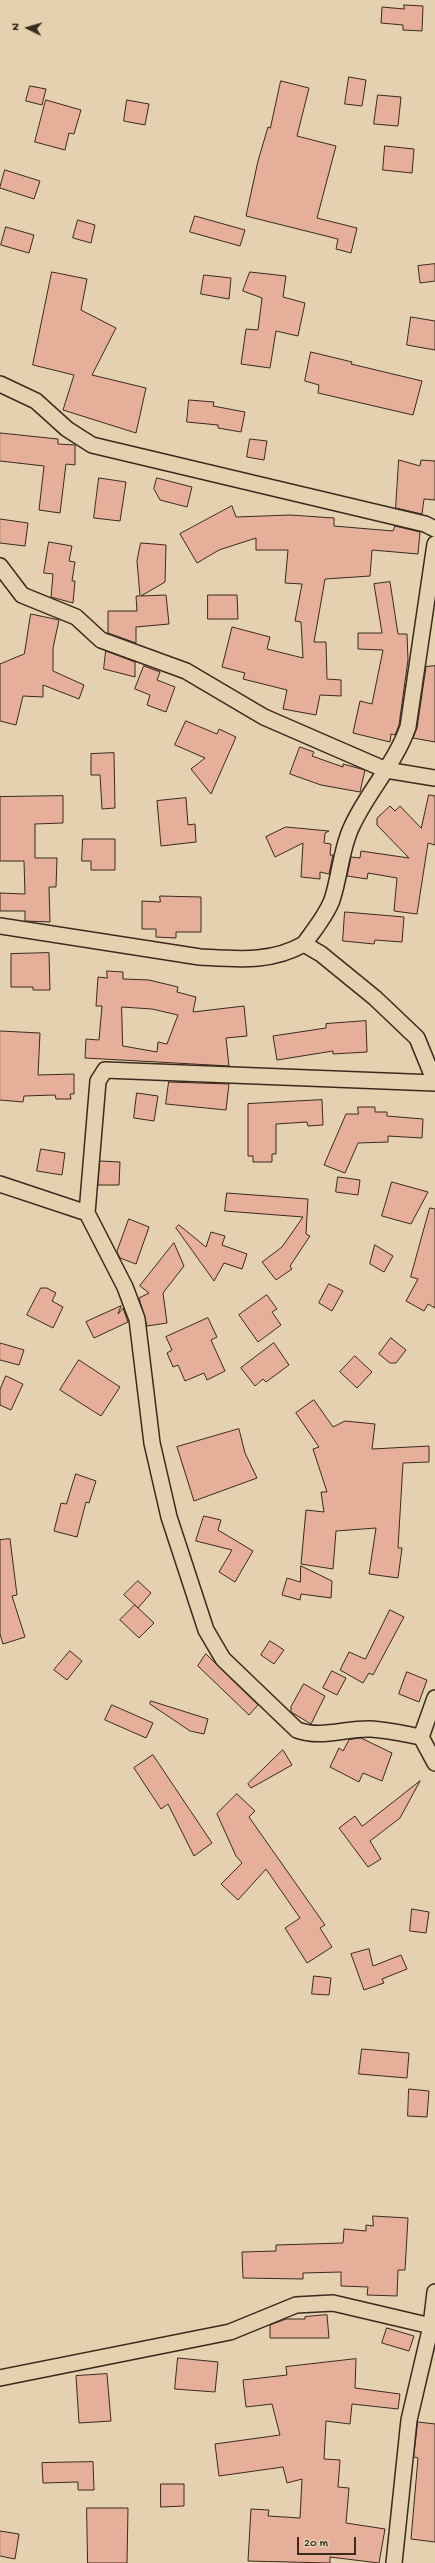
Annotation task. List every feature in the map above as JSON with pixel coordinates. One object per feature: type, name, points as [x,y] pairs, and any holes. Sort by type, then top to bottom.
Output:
[{"type":"street","points":[[0,384],[36,401],[67,429],[92,446],[425,524],[435,529]]},
{"type":"street","points":[[0,926],[193,956],[234,959],[258,959],[276,956],[304,944],[319,923],[332,900],[350,828],[397,754],[408,727],[435,544]]},
{"type":"street","points":[[0,566],[22,595],[76,617],[101,640],[186,671],[264,717],[386,770],[435,778]]},
{"type":"street","points":[[304,944],[321,954],[375,998],[417,1038],[435,1083],[106,1070],[98,1081],[87,1214],[134,1308],[152,1443],[169,1517],[206,1630],[223,1658],[296,1730],[307,1734],[321,1734],[372,1729],[421,1737]]},
{"type":"street","points":[[0,1184],[87,1214]]},
{"type":"street","points":[[435,1698],[421,1737],[435,1763]]},
{"type":"street","points":[[394,2563],[409,2420],[431,2326],[435,2292]]},
{"type":"street","points":[[0,2378],[230,2332],[296,2305],[333,2303],[431,2326]]},
{"type":"building","points":[[404,5],[423,6],[422,31],[403,30],[403,25],[381,23],[382,7],[404,9]]},
{"type":"building","points":[[349,77],[366,80],[362,106],[345,104]]},
{"type":"building","points":[[281,81],[309,88],[297,136],[336,146],[317,218],[357,228],[351,253],[336,249],[338,239],[246,216],[258,161],[268,127],[270,128]]},
{"type":"building","points":[[30,86],[46,89],[42,105],[26,101]]},
{"type":"building","points":[[378,95],[401,97],[398,126],[374,124]]},
{"type":"building","points":[[46,100],[81,110],[74,134],[69,133],[65,150],[35,142]]},
{"type":"building","points":[[127,100],[149,104],[145,125],[124,121]]},
{"type":"building","points":[[385,146],[414,149],[412,173],[383,170]]},
{"type":"building","points":[[5,170],[40,181],[34,199],[0,188]]},
{"type":"building","points":[[195,216],[245,230],[240,246],[190,232]]},
{"type":"building","points":[[78,220],[95,225],[91,243],[73,238]]},
{"type":"building","points":[[6,227],[34,235],[29,253],[1,245]]},
{"type":"building","points":[[435,264],[435,281],[420,283],[418,266]]},
{"type":"building","points":[[52,272],[87,279],[81,310],[116,328],[92,375],[146,388],[136,433],[63,410],[74,375],[33,365]]},
{"type":"building","points":[[250,272],[286,276],[283,297],[305,303],[298,336],[276,331],[270,368],[241,364],[246,329],[258,330],[262,298],[243,291]]},
{"type":"building","points":[[204,275],[231,278],[229,299],[201,294]]},
{"type":"building","points":[[411,317],[435,321],[435,350],[407,345]]},
{"type":"building","points":[[311,352],[352,362],[351,364],[422,381],[413,415],[318,393],[319,385],[305,381]]},
{"type":"building","points":[[189,400],[214,402],[213,406],[245,412],[241,432],[218,428],[218,425],[187,422]]},
{"type":"building","points":[[0,433],[58,439],[58,444],[75,445],[75,465],[66,464],[60,513],[39,510],[44,466],[0,461]]},
{"type":"building","points":[[250,439],[267,441],[264,460],[247,457]]},
{"type":"building","points":[[399,460],[420,466],[421,460],[435,461],[435,500],[424,499],[422,514],[396,508]]},
{"type":"building","points":[[99,478],[126,482],[120,521],[94,518]]},
{"type":"building","points":[[157,478],[192,487],[187,507],[160,500],[154,489]]},
{"type":"building","points":[[232,506],[236,517],[290,515],[334,518],[334,526],[393,531],[395,526],[420,532],[418,554],[372,550],[370,576],[325,579],[314,642],[326,642],[327,679],[341,680],[341,696],[320,695],[316,715],[283,709],[287,690],[243,679],[245,673],[222,667],[232,627],[270,637],[267,649],[303,658],[301,622],[295,621],[302,584],[285,583],[288,550],[256,550],[256,538],[219,550],[197,563],[180,534]]},
{"type":"building","points":[[0,519],[28,523],[25,546],[0,543]]},
{"type":"building","points":[[49,542],[72,546],[69,561],[75,562],[72,581],[75,581],[73,603],[51,597],[53,574],[44,573]]},
{"type":"building","points":[[141,543],[166,545],[165,582],[141,596],[166,595],[169,624],[136,627],[136,643],[108,633],[108,611],[137,611],[136,596],[140,596],[137,561]]},
{"type":"building","points":[[390,582],[398,634],[407,634],[408,660],[399,725],[395,735],[391,734],[390,742],[353,733],[360,701],[372,704],[383,650],[358,649],[358,633],[382,633],[374,584]]},
{"type":"building","points":[[208,595],[237,595],[238,619],[208,619]]},
{"type":"building","points":[[31,614],[59,620],[53,648],[53,671],[84,685],[79,699],[43,685],[43,697],[23,696],[16,725],[0,721],[0,664],[24,654]]},
{"type":"building","points":[[106,651],[135,662],[135,677],[104,669]]},
{"type":"building","points":[[144,666],[160,672],[157,680],[175,687],[166,712],[147,705],[150,695],[135,689]]},
{"type":"building","points":[[435,666],[435,742],[413,738],[417,728],[426,667]]},
{"type":"building","points":[[186,721],[217,734],[219,729],[236,737],[211,794],[191,769],[205,758],[175,745]]},
{"type":"building","points":[[300,747],[314,752],[312,756],[343,767],[343,764],[365,770],[360,792],[321,785],[290,774]]},
{"type":"building","points":[[114,753],[115,808],[102,809],[100,775],[91,775],[91,754]]},
{"type":"building","points":[[429,795],[435,796],[435,845],[428,843],[417,914],[394,911],[397,878],[368,873],[367,879],[347,876],[351,857],[360,858],[361,851],[409,858],[377,825],[377,818],[390,806],[395,811],[400,806],[421,828]]},
{"type":"building","points":[[63,796],[63,823],[35,824],[35,858],[57,858],[56,887],[49,887],[50,922],[25,921],[25,911],[0,911],[0,893],[25,894],[24,861],[0,861],[0,797]]},
{"type":"building","points":[[186,798],[188,825],[195,824],[196,842],[161,846],[157,801]]},
{"type":"building","points":[[286,827],[329,831],[325,833],[324,843],[331,844],[330,855],[333,855],[329,874],[320,872],[320,879],[301,877],[303,843],[275,857],[266,837]]},
{"type":"building","points":[[83,839],[115,839],[115,870],[91,870],[91,861],[82,861]]},
{"type":"building","points":[[160,896],[201,897],[201,932],[176,932],[176,938],[156,937],[156,929],[142,929],[142,901],[160,902]]},
{"type":"building","points":[[345,912],[404,917],[402,942],[375,940],[374,944],[343,941]]},
{"type":"building","points":[[49,953],[50,990],[33,990],[33,987],[11,987],[11,954]]},
{"type":"building","points":[[107,971],[123,972],[123,979],[149,980],[178,987],[177,992],[196,997],[193,1012],[244,1006],[247,1036],[226,1038],[229,1066],[85,1058],[86,1039],[99,1040],[102,1006],[96,1006],[98,977],[107,978]],"holes":[[[122,1007],[152,1009],[178,1015],[167,1044],[158,1042],[157,1052],[123,1046]]]},
{"type":"building","points":[[366,1021],[367,1052],[333,1054],[333,1051],[277,1060],[273,1036],[326,1028],[326,1024]]},
{"type":"building","points":[[0,1031],[40,1033],[38,1075],[74,1074],[74,1094],[70,1094],[71,1099],[56,1099],[55,1095],[24,1096],[23,1102],[0,1100]]},
{"type":"building","points":[[169,1082],[229,1084],[226,1110],[166,1104]]},
{"type":"building","points":[[137,1093],[158,1096],[154,1121],[134,1118]]},
{"type":"building","points":[[322,1100],[323,1125],[308,1126],[307,1122],[276,1124],[276,1154],[272,1154],[272,1162],[253,1162],[253,1156],[248,1156],[248,1104]]},
{"type":"building","points":[[358,1107],[375,1107],[375,1112],[387,1112],[387,1116],[423,1119],[422,1138],[388,1136],[388,1142],[358,1143],[345,1173],[324,1165],[346,1114],[358,1114]]},
{"type":"building","points":[[41,1149],[65,1153],[62,1175],[37,1171]]},
{"type":"building","points":[[100,1161],[120,1162],[119,1185],[98,1185]]},
{"type":"building","points":[[338,1177],[360,1180],[358,1195],[336,1192]]},
{"type":"building","points":[[392,1182],[428,1192],[411,1224],[382,1216]]},
{"type":"building","points":[[227,1193],[308,1199],[306,1234],[310,1236],[290,1266],[292,1269],[276,1280],[262,1262],[282,1247],[303,1217],[225,1211]]},
{"type":"building","points":[[430,1208],[435,1209],[435,1308],[428,1304],[424,1311],[406,1301],[418,1279],[411,1277]]},
{"type":"building","points":[[129,1219],[149,1227],[136,1264],[120,1258],[117,1252]]},
{"type":"building","points":[[179,1225],[206,1247],[211,1232],[225,1236],[222,1245],[247,1254],[242,1269],[224,1263],[214,1281],[176,1228]]},
{"type":"building","points":[[174,1243],[184,1266],[163,1293],[167,1323],[147,1326],[139,1298],[149,1293],[140,1286]]},
{"type":"building","points":[[375,1245],[393,1256],[384,1272],[370,1264]]},
{"type":"building","points":[[329,1284],[343,1291],[332,1311],[319,1303]]},
{"type":"building","points":[[41,1288],[47,1288],[56,1293],[52,1301],[63,1307],[53,1328],[27,1315]]},
{"type":"building","points":[[267,1295],[277,1309],[272,1312],[281,1325],[258,1342],[239,1315]]},
{"type":"building","points":[[121,1306],[118,1314],[123,1308],[128,1322],[94,1338],[86,1322]]},
{"type":"building","points":[[208,1318],[217,1337],[211,1340],[225,1371],[207,1380],[204,1373],[185,1381],[178,1365],[173,1367],[167,1353],[172,1350],[166,1337]]},
{"type":"building","points":[[391,1338],[406,1350],[396,1363],[390,1363],[379,1354]]},
{"type":"building","points":[[0,1343],[24,1350],[19,1365],[0,1360]]},
{"type":"building","points":[[274,1343],[289,1365],[266,1382],[263,1379],[255,1386],[241,1368]]},
{"type":"building","points":[[355,1356],[372,1372],[357,1388],[340,1372]]},
{"type":"building","points":[[79,1360],[120,1387],[101,1416],[60,1390]]},
{"type":"building","points":[[6,1376],[23,1384],[11,1410],[0,1405],[0,1390]]},
{"type":"building","points":[[314,1400],[333,1427],[345,1421],[375,1424],[372,1449],[429,1446],[429,1462],[403,1463],[398,1548],[402,1548],[398,1578],[369,1574],[376,1528],[336,1531],[333,1569],[301,1564],[306,1510],[324,1512],[321,1492],[327,1492],[313,1449],[319,1447],[296,1413]]},
{"type":"building","points":[[239,1429],[245,1453],[257,1478],[194,1501],[177,1447]]},
{"type":"building","points":[[76,1474],[96,1481],[89,1503],[86,1502],[77,1537],[54,1531],[61,1503],[66,1504]]},
{"type":"building","points":[[204,1516],[221,1520],[218,1530],[253,1551],[235,1582],[219,1572],[232,1550],[196,1541]]},
{"type":"building","points":[[10,1539],[17,1595],[12,1596],[25,1637],[3,1644],[0,1634],[0,1540]]},
{"type":"building","points":[[301,1566],[332,1581],[331,1598],[301,1594],[300,1600],[282,1595],[287,1578],[300,1582]]},
{"type":"building","points":[[138,1581],[151,1593],[138,1608],[124,1595]]},
{"type":"building","points":[[135,1605],[154,1623],[139,1638],[120,1620]]},
{"type":"building","points":[[390,1610],[404,1617],[373,1675],[369,1673],[363,1683],[340,1670],[349,1652],[365,1659]]},
{"type":"building","points":[[270,1641],[284,1650],[274,1664],[261,1655]]},
{"type":"building","points":[[70,1651],[82,1661],[67,1680],[54,1670]]},
{"type":"building","points":[[206,1654],[258,1705],[249,1715],[198,1666]]},
{"type":"building","points":[[332,1671],[346,1678],[337,1695],[323,1688]]},
{"type":"building","points":[[407,1672],[427,1680],[419,1702],[399,1694]]},
{"type":"building","points":[[304,1684],[325,1696],[311,1724],[291,1712],[291,1707]]},
{"type":"building","points":[[151,1701],[208,1719],[204,1734],[190,1731],[150,1704]]},
{"type":"building","points":[[112,1705],[153,1723],[146,1738],[105,1720]]},
{"type":"building","points":[[361,1738],[392,1753],[382,1781],[363,1773],[359,1782],[330,1767],[339,1748],[343,1751],[349,1740]]},
{"type":"building","points":[[283,1750],[292,1765],[251,1788],[248,1784]]},
{"type":"building","points":[[153,1755],[212,1843],[194,1856],[168,1804],[161,1809],[134,1768]]},
{"type":"building","points":[[420,1781],[400,1818],[370,1841],[381,1859],[368,1867],[339,1828],[355,1816],[362,1826]]},
{"type":"building","points":[[237,1794],[255,1811],[249,1817],[325,1925],[320,1928],[332,1947],[307,1963],[285,1928],[300,1918],[266,1869],[238,1900],[221,1884],[242,1863],[236,1856],[217,1814]]},
{"type":"building","points":[[412,1909],[429,1912],[426,1933],[410,1931]]},
{"type":"building","points":[[369,1949],[373,1966],[401,1955],[407,1969],[382,1979],[384,1983],[364,1990],[351,1954]]},
{"type":"building","points":[[314,1976],[331,1978],[329,1995],[312,1994]]},
{"type":"building","points":[[362,2049],[409,2053],[407,2078],[359,2074]]},
{"type":"building","points":[[409,2089],[429,2091],[427,2117],[408,2116]]},
{"type":"building","points":[[373,2216],[408,2218],[405,2270],[398,2270],[397,2296],[367,2295],[368,2287],[341,2286],[341,2272],[303,2273],[303,2279],[243,2278],[242,2252],[276,2251],[276,2245],[343,2243],[344,2229],[366,2231],[366,2225],[373,2226]]},
{"type":"building","points":[[327,2315],[329,2338],[270,2338],[270,2325],[286,2319],[305,2319],[305,2317]]},
{"type":"building","points":[[387,2328],[414,2336],[409,2351],[382,2343]]},
{"type":"building","points":[[178,2358],[218,2362],[215,2392],[175,2389]]},
{"type":"building","points":[[356,2359],[355,2388],[400,2394],[398,2409],[352,2404],[350,2424],[326,2421],[324,2459],[340,2460],[338,2487],[349,2488],[346,2523],[385,2529],[379,2563],[330,2557],[330,2563],[248,2561],[251,2509],[269,2510],[268,2516],[300,2518],[302,2479],[287,2483],[283,2467],[219,2476],[215,2444],[280,2435],[272,2404],[246,2407],[243,2380],[287,2375],[286,2367]]},
{"type":"building","points":[[107,2374],[111,2421],[79,2423],[76,2376]]},
{"type":"building","points":[[418,2422],[435,2424],[435,2542],[411,2539],[418,2458],[414,2457]]},
{"type":"building","points":[[93,2462],[94,2490],[78,2490],[78,2482],[43,2483],[42,2463]]},
{"type":"building","points":[[161,2484],[184,2484],[184,2506],[161,2507]]},
{"type":"building","points":[[87,2508],[128,2508],[127,2563],[88,2563]]},
{"type":"building","points":[[0,2531],[19,2534],[15,2559],[0,2556]]}]
